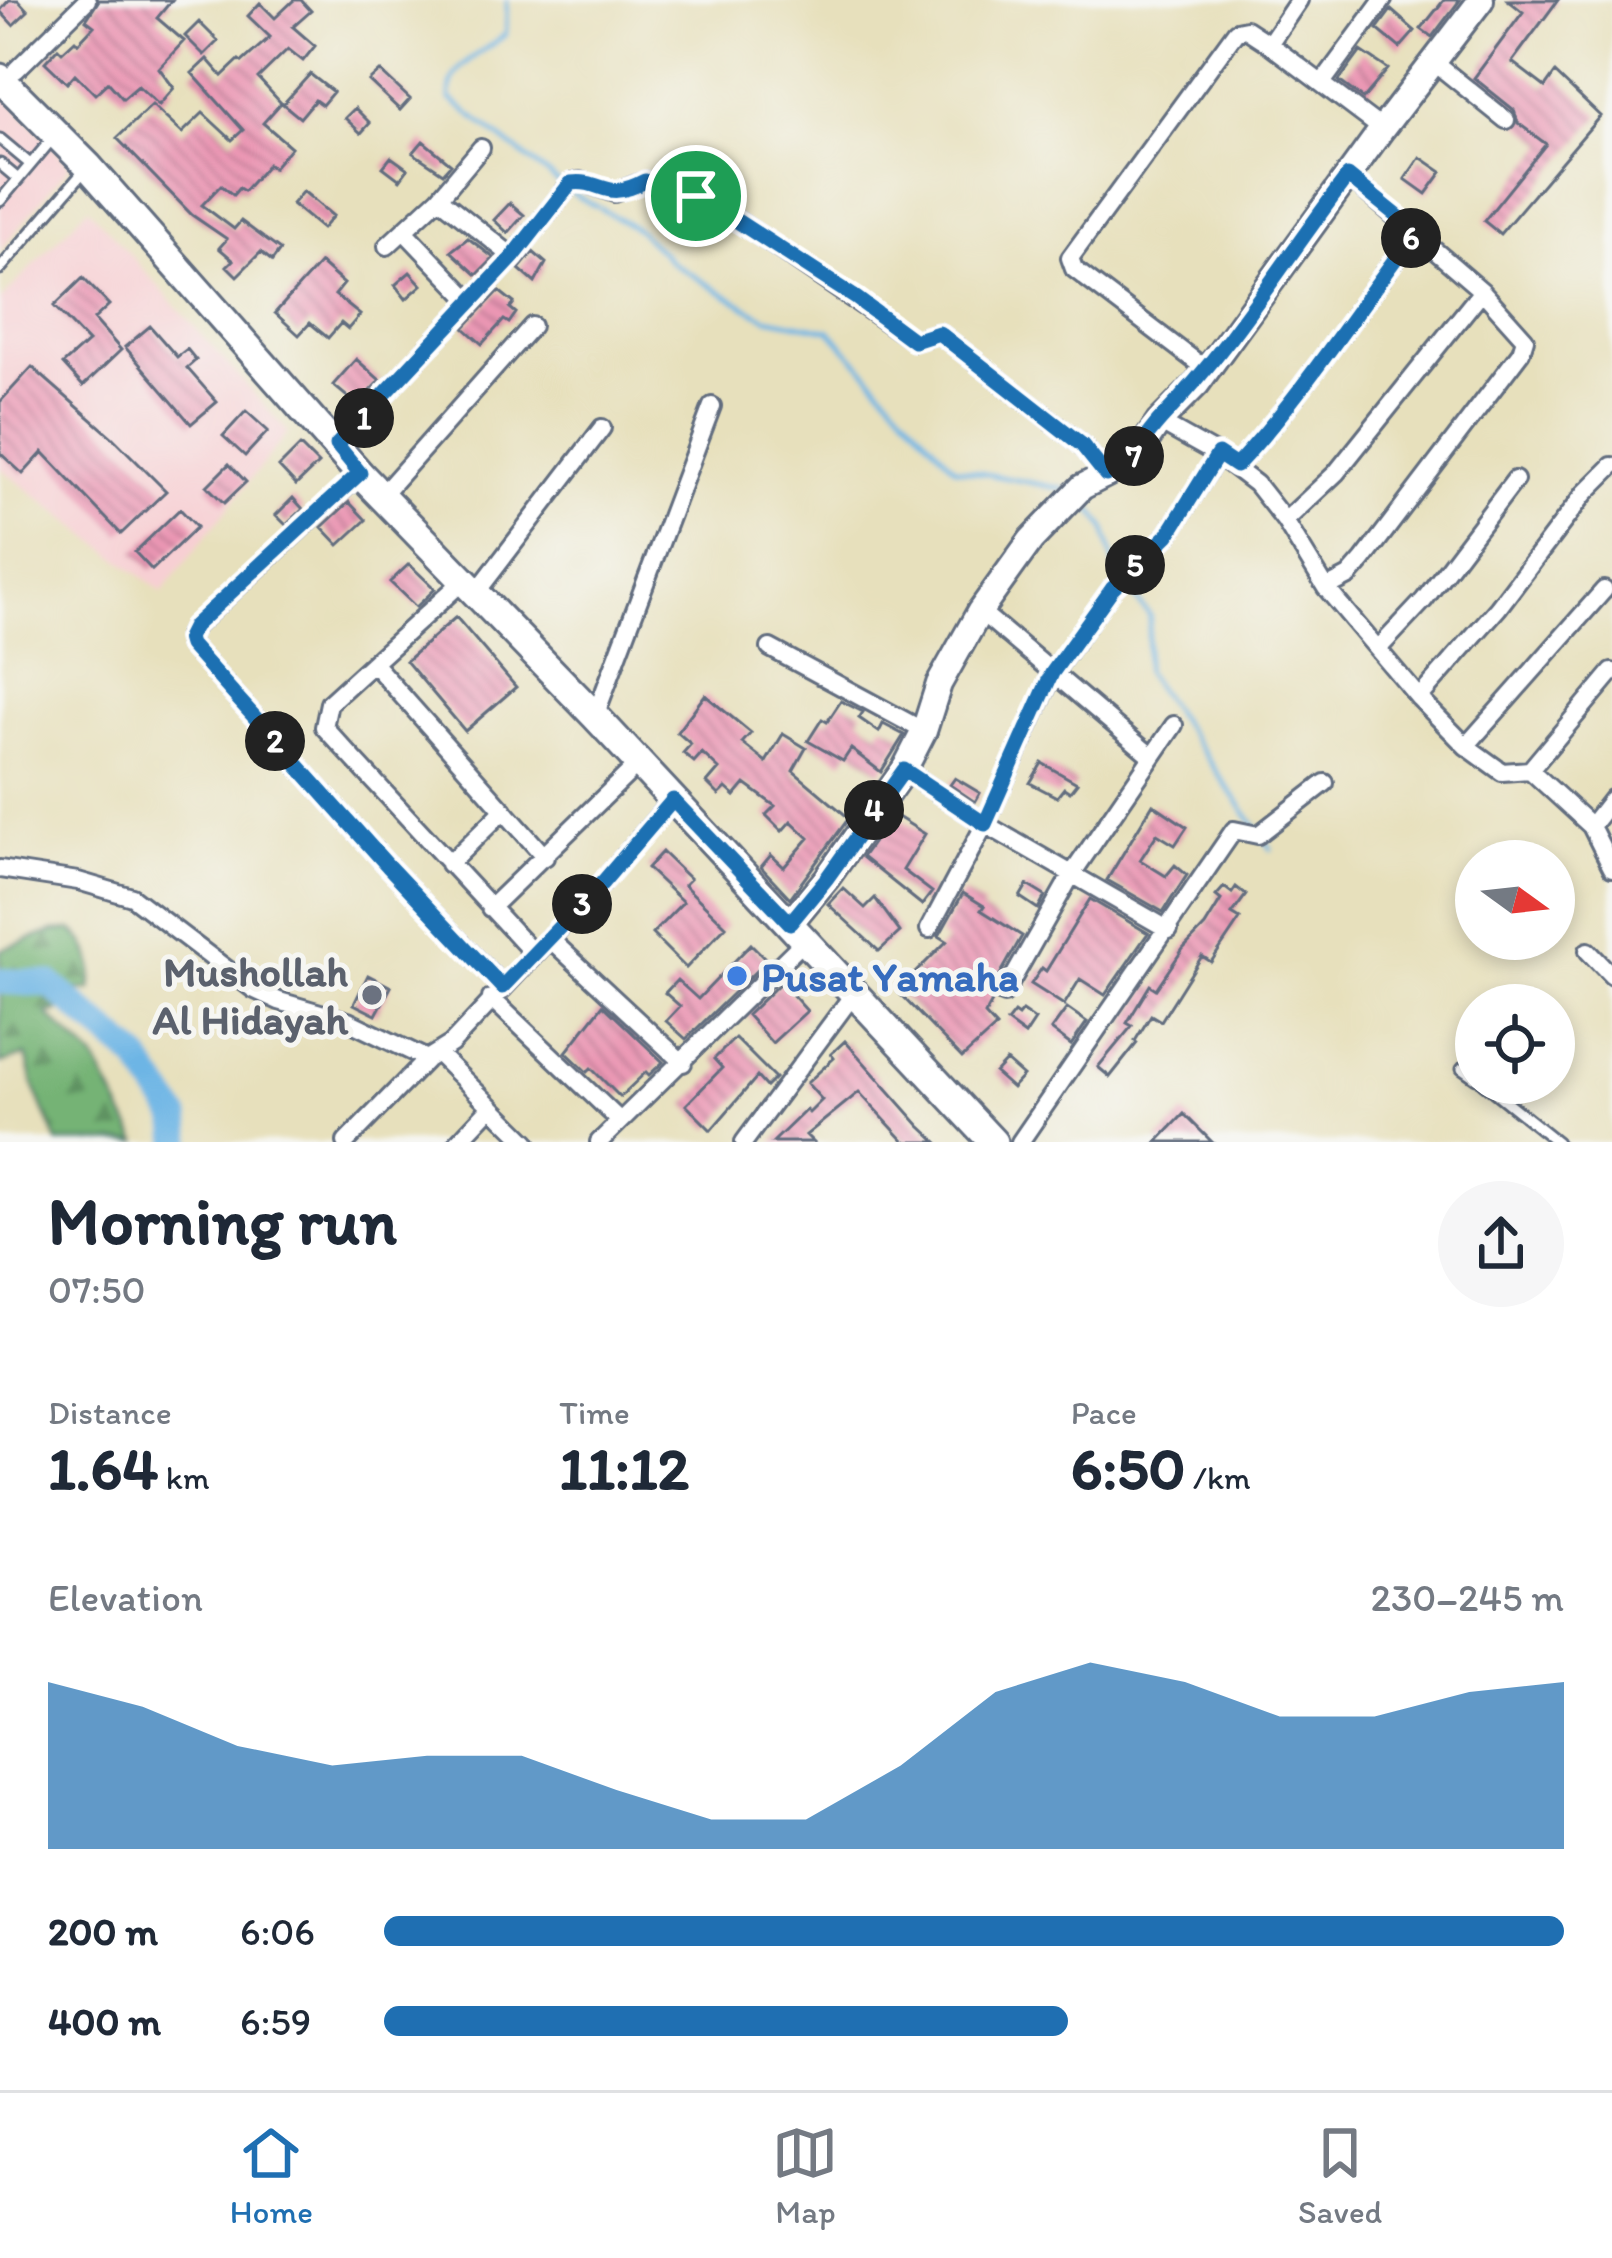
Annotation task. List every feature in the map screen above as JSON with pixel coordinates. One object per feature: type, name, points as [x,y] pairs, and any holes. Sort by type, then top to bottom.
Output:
[{"type":"main road","points":[[797,932],[827,878],[904,770],[924,731],[939,684],[980,611],[1031,540],[1075,495],[1139,452],[1159,422],[1207,370],[1481,0]]},
{"type":"main road","points":[[5,66],[32,92],[47,124],[360,473],[595,716],[993,1142]]},
{"type":"street","points":[[5,66],[87,0]]},
{"type":"street","points":[[1269,44],[1299,0]]},
{"type":"street","points":[[1322,83],[1383,0]]},
{"type":"street","points":[[1207,370],[1074,269],[1070,258],[1237,31],[1246,29],[1269,44],[1382,129]]},
{"type":"street","points":[[1435,63],[1506,120]]},
{"type":"street","points":[[387,246],[439,198],[481,148]]},
{"type":"street","points":[[1326,588],[1349,577],[1364,560],[1521,352],[1523,333],[1416,231],[1348,176]]},
{"type":"street","points":[[337,445],[513,257],[567,189],[580,181],[614,193],[645,181],[671,196],[700,197],[914,341],[939,333],[1082,445],[1106,475]]},
{"type":"street","points":[[439,198],[513,257]]},
{"type":"street","points":[[1236,466],[1281,417],[1416,231]]},
{"type":"street","points":[[405,232],[471,302]]},
{"type":"street","points":[[1285,521],[1336,472],[1482,291]]},
{"type":"street","points":[[382,495],[532,326]]},
{"type":"street","points":[[595,716],[712,406]]},
{"type":"street","points":[[1159,422],[1218,454],[1256,484],[1326,588],[1419,698],[1466,746],[1502,772],[1530,770],[1612,672]]},
{"type":"street","points":[[533,953],[324,727],[328,703],[470,587],[602,428]]},
{"type":"street","points":[[929,929],[985,824],[1052,673],[1112,589],[1168,535],[1218,454]]},
{"type":"street","points":[[1419,698],[1612,466]]},
{"type":"street","points":[[360,473],[194,626],[190,645],[497,992],[619,1120]]},
{"type":"street","points":[[1378,649],[1424,600],[1515,480]]},
{"type":"street","points":[[1466,746],[1604,590]]},
{"type":"street","points":[[980,611],[1150,755]]},
{"type":"street","points":[[770,648],[924,731]]},
{"type":"street","points":[[374,664],[545,856]]},
{"type":"street","points":[[1004,994],[1072,874],[1174,725]]},
{"type":"street","points":[[490,908],[639,764]]},
{"type":"street","points":[[904,770],[985,824],[1168,930]]},
{"type":"street","points":[[1530,770],[1591,826],[1612,868]]},
{"type":"street","points":[[1020,1142],[1234,830],[1263,832],[1325,783]]},
{"type":"street","points":[[346,1142],[549,938],[673,800]]},
{"type":"street","points":[[1591,826],[1612,800]]},
{"type":"street","points":[[449,864],[504,810]]},
{"type":"street","points":[[0,869],[78,881],[132,897],[253,989],[348,1021],[433,1057],[526,1142]]},
{"type":"street","points":[[599,1142],[682,1063],[797,932]]},
{"type":"street","points":[[549,938],[682,1063]]},
{"type":"street","points":[[1588,951],[1612,976]]},
{"type":"street","points":[[744,1142],[855,992]]},
{"type":"street","points":[[458,1142],[490,1108]]},
{"type":"lane","points":[[0,201],[30,164],[47,124]]},
{"type":"lane","points":[[0,139],[30,164]]},
{"type":"lane","points":[[0,164],[18,179]]},
{"type":"lane","points":[[0,269],[88,166]]},
{"type":"lane","points":[[1507,1104],[1553,1141]]},
{"type":"shaded area","points":[[0,89],[70,165],[0,251]]},
{"type":"shaded area","points":[[88,207],[288,432],[162,592],[0,468],[0,301]]},
{"type":"green space","points":[[72,930],[90,957],[91,990],[72,990],[58,1011],[47,1014],[94,1058],[138,1142],[57,1142],[26,1055],[0,1064],[0,950],[54,931]]},
{"type":"building","points":[[9,0],[18,0],[28,11],[13,25],[0,11]]},
{"type":"building","points":[[99,0],[172,0],[157,18],[184,41],[159,68],[174,88],[159,105],[138,86],[123,99],[108,82],[95,94],[75,74],[67,83],[45,62],[58,48],[62,52],[75,40],[78,43],[94,26],[86,20]]},
{"type":"building","points":[[294,0],[301,0],[311,11],[293,27],[315,46],[303,61],[288,49],[258,78],[281,103],[263,123],[291,147],[244,191],[239,188],[233,195],[221,185],[202,205],[234,229],[241,221],[280,250],[272,261],[261,252],[237,276],[227,266],[233,260],[219,248],[227,239],[192,215],[117,138],[152,105],[182,133],[203,113],[232,140],[243,130],[192,73],[207,59],[222,76],[242,62],[270,37],[248,16],[260,3],[275,18]]},
{"type":"building","points":[[1444,0],[1460,0],[1432,37],[1421,29]]},
{"type":"building","points":[[1508,0],[1558,0],[1512,62],[1545,87],[1555,73],[1600,116],[1500,234],[1484,221],[1546,144],[1474,78],[1523,12]]},
{"type":"building","points":[[1391,10],[1415,31],[1400,48],[1377,29]]},
{"type":"building","points":[[199,22],[218,41],[204,55],[185,36]]},
{"type":"building","points":[[1361,51],[1388,69],[1363,99],[1339,81]]},
{"type":"building","points":[[380,71],[410,99],[400,110],[369,81]]},
{"type":"building","points":[[310,74],[333,92],[322,105],[315,100],[300,118],[283,104]]},
{"type":"building","points":[[355,108],[370,123],[361,133],[345,118]]},
{"type":"building","points":[[423,141],[451,164],[443,173],[413,153]]},
{"type":"building","points":[[391,157],[408,169],[400,180],[383,167]]},
{"type":"building","points":[[1420,157],[1442,172],[1426,194],[1405,179]]},
{"type":"building","points":[[303,191],[333,216],[322,229],[292,204]]},
{"type":"building","points":[[510,203],[524,215],[508,233],[494,220]]},
{"type":"building","points":[[468,238],[494,258],[477,275],[451,251]]},
{"type":"building","points":[[533,252],[546,263],[535,283],[519,269]]},
{"type":"building","points":[[320,263],[344,284],[335,295],[360,315],[348,329],[341,323],[328,338],[310,323],[299,335],[275,313]]},
{"type":"building","points":[[410,272],[422,285],[406,299],[395,285]]},
{"type":"building","points":[[83,278],[109,305],[94,319],[121,350],[83,386],[63,364],[88,342],[54,306]]},
{"type":"building","points":[[499,291],[514,303],[510,308],[516,313],[482,344],[464,328]]},
{"type":"building","points":[[150,326],[177,357],[187,349],[196,360],[187,368],[217,402],[191,424],[125,347]]},
{"type":"building","points":[[356,359],[380,380],[357,405],[333,385]]},
{"type":"building","points":[[32,367],[166,491],[121,534],[43,452],[23,474],[0,453],[0,402]]},
{"type":"building","points":[[246,411],[268,431],[245,456],[223,436]]},
{"type":"building","points":[[300,446],[318,464],[296,485],[279,467]]},
{"type":"building","points":[[229,464],[246,482],[224,503],[207,486]]},
{"type":"building","points":[[293,498],[303,509],[286,525],[276,515]]},
{"type":"building","points":[[349,502],[366,520],[339,545],[322,527]]},
{"type":"building","points":[[180,509],[197,527],[152,570],[135,552]]},
{"type":"building","points":[[409,564],[435,589],[416,607],[390,582]]},
{"type":"building","points":[[456,617],[516,687],[465,731],[406,661]]},
{"type":"building","points":[[705,695],[751,733],[742,743],[766,762],[783,734],[806,748],[793,771],[849,818],[790,898],[761,867],[771,855],[784,867],[809,838],[791,821],[782,831],[766,815],[775,806],[745,784],[735,796],[726,788],[719,795],[707,783],[719,769],[702,753],[694,762],[683,753],[691,744],[677,732]]},
{"type":"building","points":[[841,701],[863,712],[859,718],[879,732],[883,724],[904,735],[881,772],[851,749],[843,761],[808,741]]},
{"type":"building","points":[[1042,763],[1077,783],[1070,792],[1064,788],[1057,797],[1030,783]]},
{"type":"building","points":[[955,778],[980,793],[975,802],[950,785]]},
{"type":"building","points":[[1153,804],[1187,827],[1175,845],[1157,834],[1140,860],[1166,876],[1175,865],[1187,875],[1163,912],[1107,880]]},
{"type":"building","points":[[893,814],[925,834],[903,870],[932,892],[922,905],[862,857]]},
{"type":"building","points":[[662,852],[690,879],[684,885],[726,926],[686,968],[652,934],[683,902],[647,868]]},
{"type":"building","points":[[1027,885],[1045,896],[1038,909],[1020,897]]},
{"type":"building","points":[[1224,887],[1232,893],[1236,887],[1246,895],[1232,914],[1240,919],[1211,962],[1202,956],[1161,1021],[1151,1015],[1137,1043],[1110,1077],[1098,1067],[1132,1026],[1127,1023],[1150,985],[1156,989],[1205,926]]},
{"type":"building","points":[[843,888],[865,908],[875,898],[900,932],[879,951],[828,904]]},
{"type":"building","points":[[963,893],[1022,936],[992,989],[993,1000],[985,1015],[996,1027],[962,1058],[897,991],[947,941],[939,936]]},
{"type":"building","points":[[1090,899],[1148,933],[1105,995],[1080,979],[1064,1005],[1031,984],[1042,968],[1046,971]]},
{"type":"building","points":[[751,944],[767,960],[686,1039],[666,1021],[680,1006],[665,993],[677,980],[698,999]]},
{"type":"building","name":"Mushollah Al Hidayah","points":[[368,975],[391,987],[376,1015],[354,1004]]},
{"type":"building","points":[[781,982],[807,1011],[772,1043],[747,1015]]},
{"type":"building","points":[[603,1005],[663,1062],[620,1097],[591,1068],[587,1072],[566,1052]]},
{"type":"building","points":[[1067,1008],[1087,1022],[1071,1045],[1051,1030]]},
{"type":"building","points":[[1022,1011],[1035,1020],[1025,1035],[1007,1022]]},
{"type":"building","points":[[735,1038],[775,1078],[766,1087],[757,1077],[711,1130],[686,1105],[722,1068],[714,1059]]},
{"type":"building","points":[[845,1041],[937,1142],[905,1142],[859,1092],[806,1135],[813,1142],[773,1142],[822,1100],[807,1083]]},
{"type":"building","points":[[1006,1061],[1023,1076],[1012,1088],[995,1073]]},
{"type":"building","points":[[1184,1114],[1212,1142],[1157,1142]]},
{"type":"waterway","points":[[507,0],[506,34],[460,69],[450,99],[563,186]]},
{"type":"waterway","points":[[572,193],[637,229],[674,264],[746,307],[767,318],[829,330],[955,468],[1064,489]]},
{"type":"waterway","points":[[1085,500],[1105,528],[1117,576]]},
{"type":"waterway","points":[[1125,585],[1150,616],[1145,672],[1257,828]]},
{"type":"waterway","points":[[1263,838],[1271,849]]},
{"type":"waterway","points":[[0,981],[50,984],[137,1058],[177,1117],[180,1142]]},
{"type":"place","name":"Pusat Yamaha","points":[[737,976]]},
{"type":"place","name":"Mushollah Al Hidayah","points":[[372,995]]},
{"type":"route","points":[[1348,176],[1416,231],[1281,417],[1236,466],[1218,454],[1168,535],[1112,589],[1052,673],[985,824],[904,770],[790,923],[673,800],[603,882],[502,987],[299,768],[188,638],[194,626],[360,473],[337,445],[513,257],[571,183],[580,181],[614,193],[645,181],[683,200],[696,196],[856,298],[914,341],[939,333],[1082,445],[1106,475],[1139,452],[1159,422],[1197,384],[1348,176]]}]
